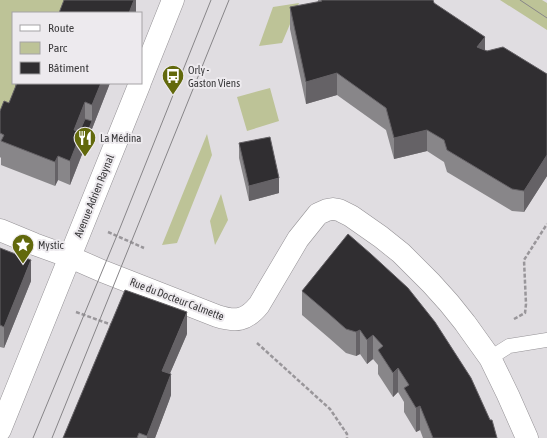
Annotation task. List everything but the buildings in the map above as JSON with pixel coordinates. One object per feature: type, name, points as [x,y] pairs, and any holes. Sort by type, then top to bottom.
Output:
[{"type":"street","name":"Avenue Adrien Raynal","points":[[142,77],[174,0]]},
{"type":"street","name":"Avenue Adrien Raynal","points":[[1,425],[139,84]]},
{"type":"street","name":"Rue du Docteur Calmette","points":[[0,230],[217,316],[228,319],[240,319],[254,311],[259,305],[298,239],[318,214],[333,209],[345,213],[381,236],[401,253],[449,303],[490,358],[527,438]]},
{"type":"lane","points":[[490,358],[509,346],[547,340]]},
{"type":"path","points":[[514,319],[526,313],[524,260],[547,224]]},
{"type":"path","points":[[104,230],[144,248]]},
{"type":"path","points":[[76,312],[112,325]]},
{"type":"path","points":[[258,343],[330,409],[351,438]]},
{"type":"green space","points":[[0,0],[74,0],[73,12],[12,12],[12,84],[40,84],[0,135]]},
{"type":"green space","points":[[500,0],[542,0],[547,3],[547,30]]},
{"type":"green space","points":[[299,3],[282,43],[259,46],[273,7]]},
{"type":"green space","points":[[270,88],[279,121],[247,131],[237,97]]},
{"type":"green space","points":[[207,134],[212,155],[177,243],[162,245]]},
{"type":"green space","points":[[221,194],[228,220],[215,245],[210,221]]},
{"type":"tram line","points":[[33,438],[120,228],[211,0]]},
{"type":"tram line","points":[[52,438],[229,0]]},
{"type":"tram line","points":[[520,0],[547,18]]},
{"type":"place","name":"Orly - Gaston Viens","points":[[173,96]]},
{"type":"place","name":"La Médina","points":[[85,158]]},
{"type":"place","name":"Mystic","points":[[23,264]]}]
